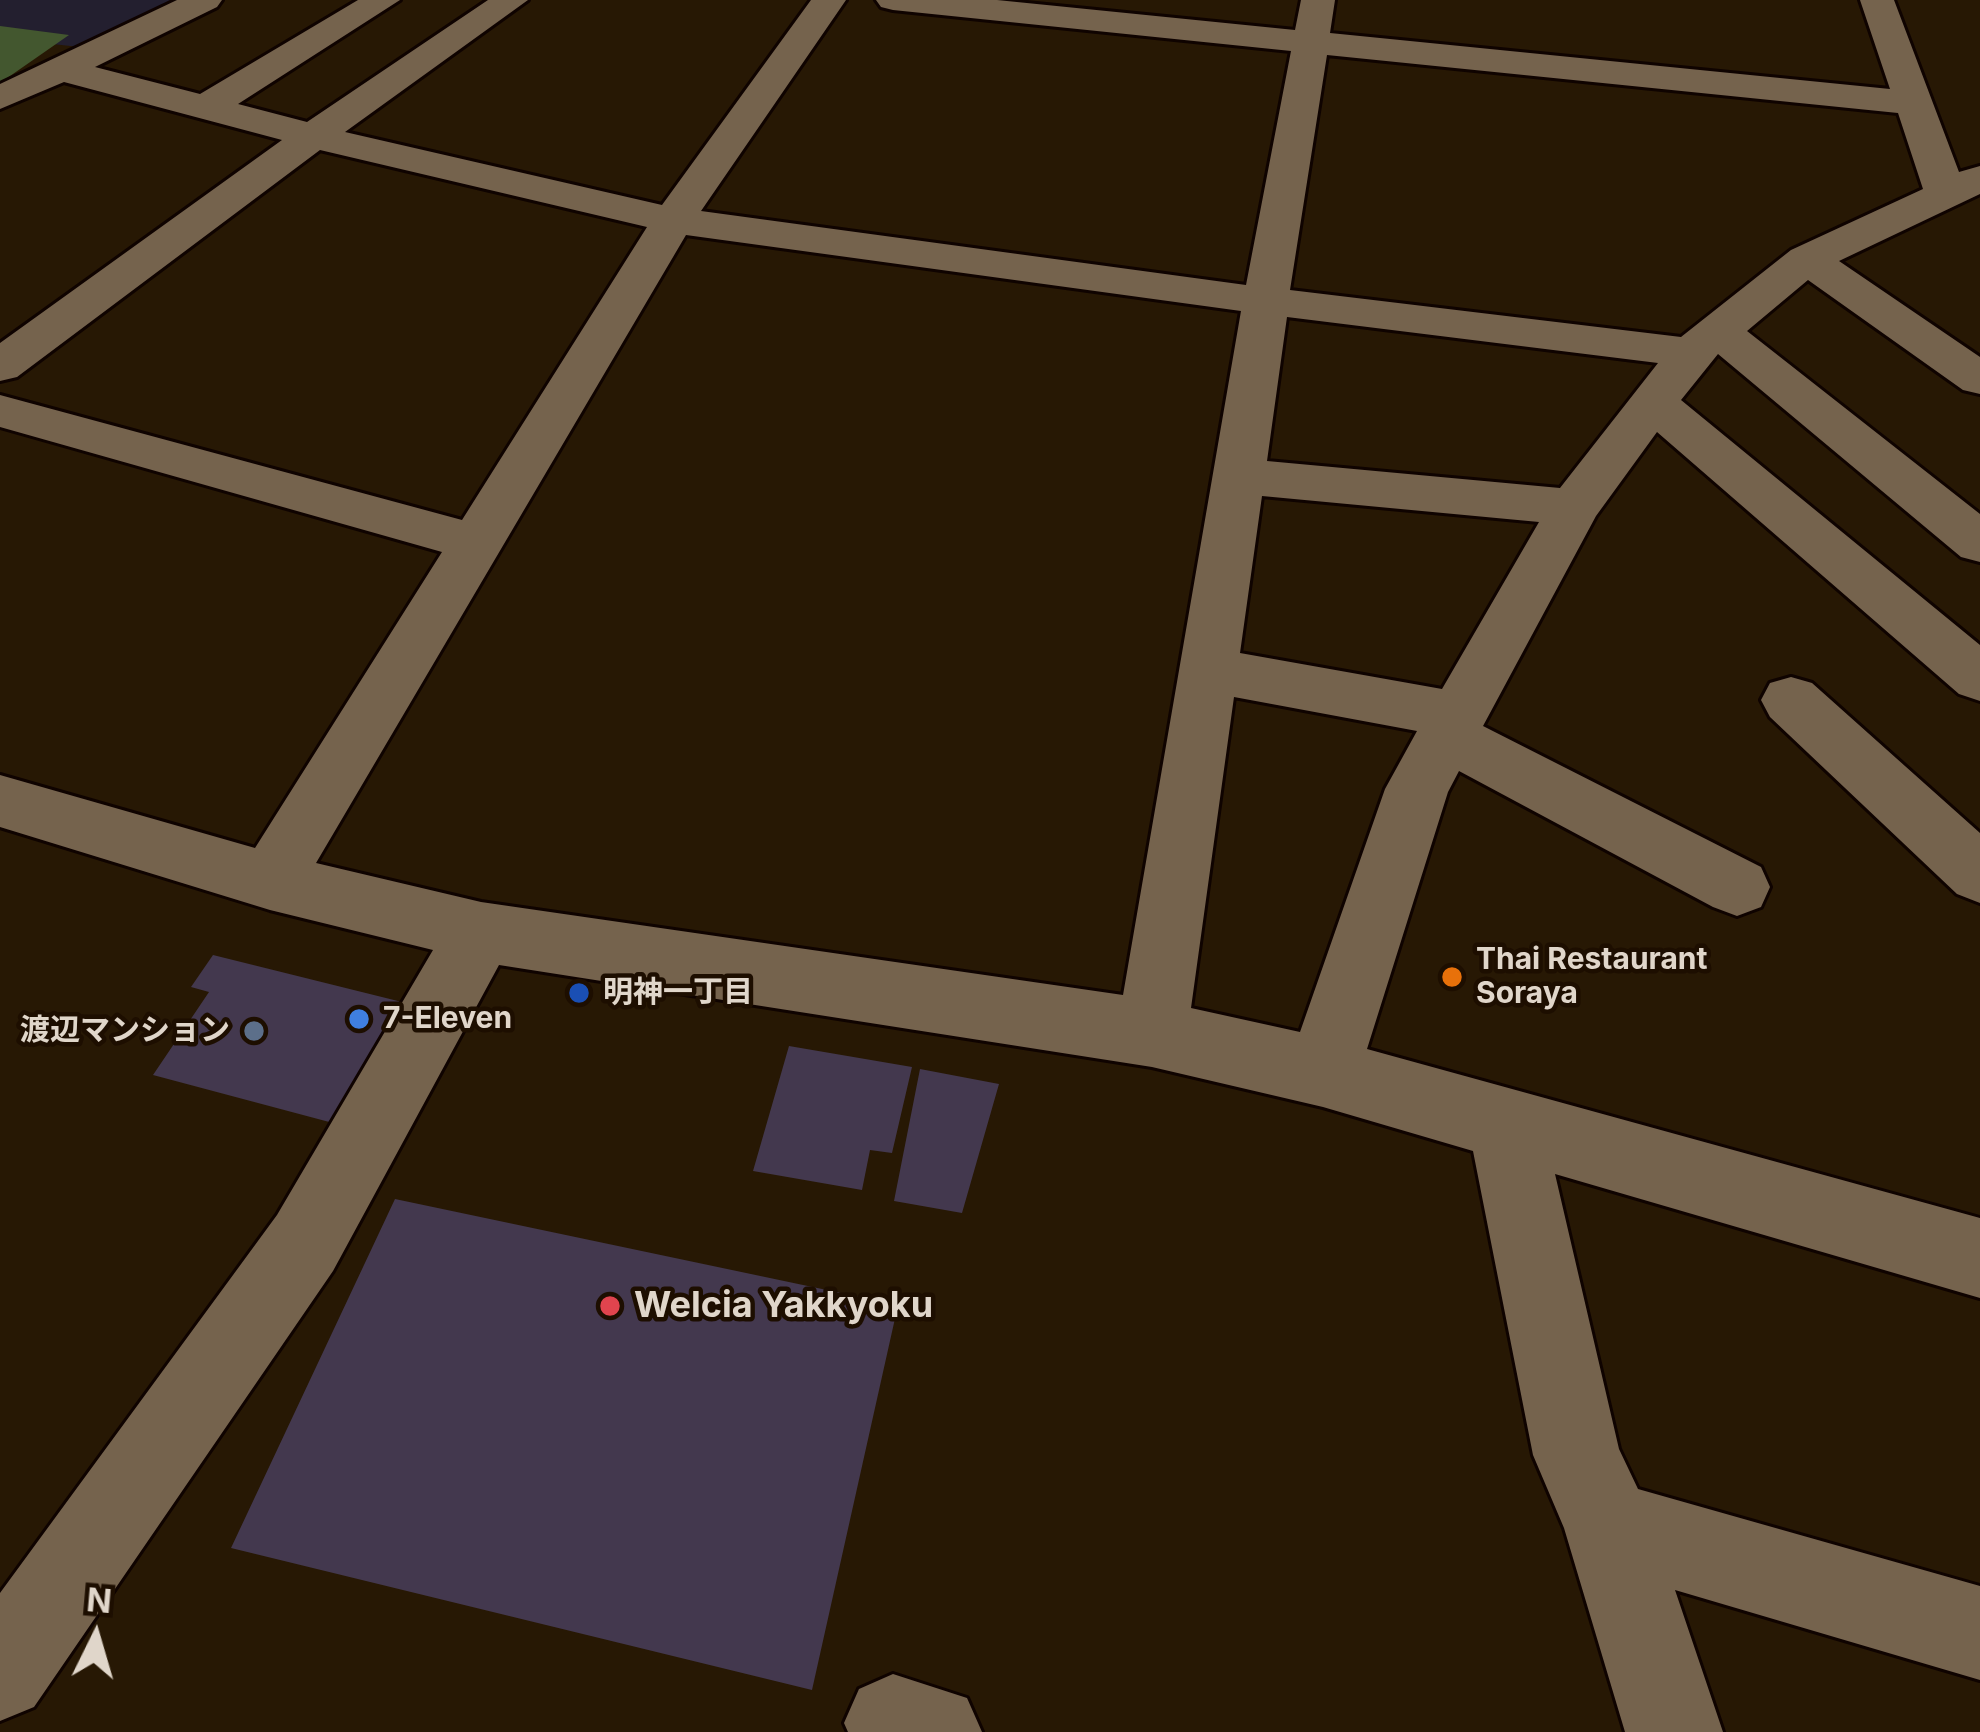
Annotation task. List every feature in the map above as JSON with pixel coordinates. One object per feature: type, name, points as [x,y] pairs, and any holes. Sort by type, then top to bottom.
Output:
[{"type":"street","points":[[0,98],[205,0]]},
{"type":"street","points":[[203,109],[383,0]]},
{"type":"street","points":[[0,366],[313,136],[511,0]]},
{"type":"street","points":[[270,881],[673,220],[829,0]]},
{"type":"street","points":[[893,0],[1313,21],[1913,103]]},
{"type":"street","points":[[1323,1072],[1417,789],[1574,507],[1705,343],[1807,259],[1962,185],[1913,103],[1877,0]]},
{"type":"street","points":[[1152,1033],[1313,21]]},
{"type":"street","points":[[60,69],[203,109],[673,220],[1266,301],[1705,343],[1980,543]]},
{"type":"street","points":[[1807,259],[1980,379]]},
{"type":"street","points":[[1654,403],[1980,679]]},
{"type":"street","points":[[0,411],[474,542]]},
{"type":"street","points":[[1239,476],[1574,507]]},
{"type":"street","points":[[1208,670],[1452,725],[1737,886]]},
{"type":"street","points":[[1791,700],[1980,874]]},
{"type":"street","points":[[0,801],[270,881],[481,932],[1152,1033],[1323,1072],[1980,1258]]},
{"type":"street","points":[[0,1673],[304,1243],[481,932]]},
{"type":"street","points":[[1505,1123],[1577,1455],[1608,1525],[1674,1732]]},
{"type":"street","points":[[1608,1525],[1980,1633]]},
{"type":"shaded area","points":[[0,0],[181,0],[79,47],[0,38]]},
{"type":"green space","points":[[0,26],[69,35],[0,83]]},
{"type":"building","points":[[213,955],[402,1002],[333,1123],[153,1075],[209,992],[191,987]]},
{"type":"building","points":[[789,1046],[912,1067],[892,1153],[870,1150],[862,1190],[753,1171]]},
{"type":"building","points":[[920,1069],[999,1084],[962,1213],[894,1201]]},
{"type":"building","points":[[395,1199],[898,1305],[812,1690],[231,1548]]},
{"type":"place","name":"Thai Restaurant Soraya","points":[[1452,977]]},
{"type":"place","name":"明神一丁目","points":[[579,993]]},
{"type":"place","name":"7-Eleven","points":[[359,1019]]},
{"type":"place","name":"渡辺マンション","points":[[254,1031]]},
{"type":"place","name":"Welcia Yakkyoku","points":[[610,1306]]}]
